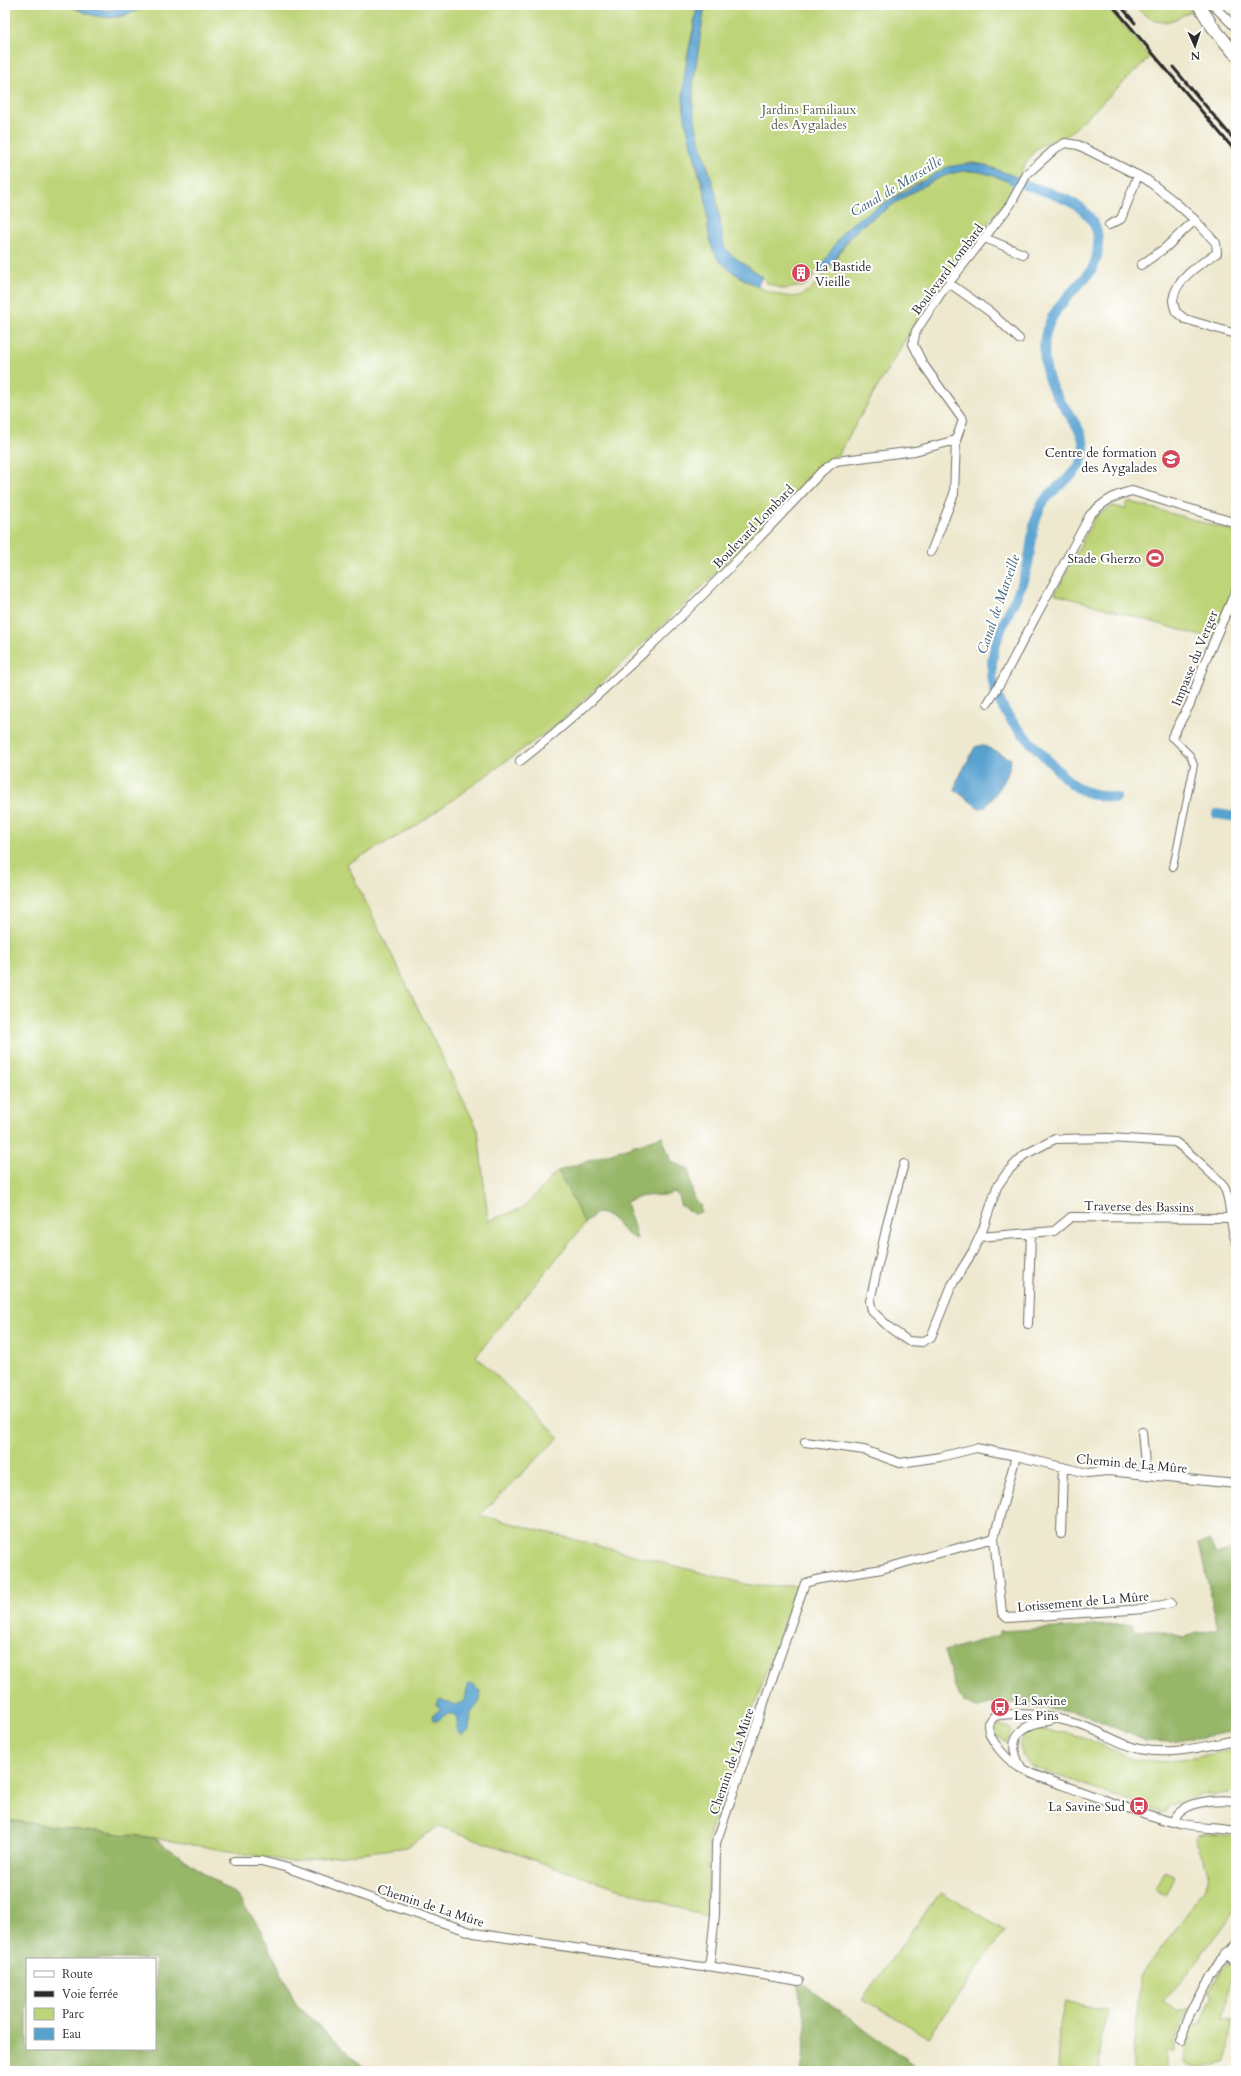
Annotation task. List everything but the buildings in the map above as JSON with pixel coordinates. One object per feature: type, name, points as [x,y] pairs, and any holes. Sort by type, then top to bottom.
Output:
[{"type":"main road","points":[[1199,5],[1212,26],[1236,55]]},
{"type":"main road","points":[[1203,5],[1212,26]]},
{"type":"street","points":[[1213,5],[1236,28]]},
{"type":"street","name":"Boulevard Lombard","points":[[520,761],[560,730],[665,632],[746,553],[822,471],[836,461],[915,451],[956,440],[963,420],[923,364],[913,344],[916,331],[949,283],[1020,191],[1027,174],[1056,148],[1065,143],[1078,145],[1138,175],[1175,202],[1196,220],[1216,243],[1217,253],[1201,263],[1182,280],[1173,300],[1176,312],[1185,319],[1236,334]]},
{"type":"street","points":[[1109,224],[1121,219],[1138,175]]},
{"type":"street","points":[[1141,265],[1165,248],[1196,220]]},
{"type":"street","points":[[985,238],[1023,254]]},
{"type":"street","points":[[949,283],[990,312],[1019,339]]},
{"type":"street","points":[[931,552],[954,494],[956,440]]},
{"type":"street","points":[[988,703],[1002,680],[1090,515],[1103,502],[1117,495],[1132,491],[1236,523]]},
{"type":"street","name":"Impasse du Verger","points":[[1173,867],[1194,765],[1190,755],[1172,737],[1190,704],[1204,664],[1236,590]]},
{"type":"street","points":[[904,1164],[889,1216],[870,1301],[872,1311],[908,1341],[922,1342],[931,1337],[952,1285],[979,1237],[997,1186],[1008,1171],[1024,1155],[1055,1139],[1109,1138],[1175,1142],[1184,1148],[1225,1188],[1232,1218],[1233,1234],[1236,1241]]},
{"type":"street","name":"Traverse des Bassins","points":[[979,1237],[1054,1231],[1071,1217],[1232,1218]]},
{"type":"street","points":[[1028,1324],[1031,1233]]},
{"type":"street","points":[[1142,1432],[1146,1475]]},
{"type":"street","name":"Chemin de La Mûre","points":[[805,1442],[864,1450],[900,1463],[940,1457],[976,1448],[1087,1473],[1108,1471],[1236,1484]]},
{"type":"street","points":[[994,1538],[1016,1456]]},
{"type":"street","points":[[1061,1534],[1063,1467]]},
{"type":"street","name":"Chemin de La Mûre","points":[[234,1861],[262,1861],[288,1868],[389,1905],[474,1933],[702,1967],[708,1966],[710,1961],[714,1915],[716,1843],[805,1583],[820,1579],[882,1569],[994,1538]]},
{"type":"street","name":"Lotissement de La Mûre","points":[[994,1538],[1002,1613],[1007,1618],[1145,1610],[1172,1603]]},
{"type":"street","points":[[1236,1740],[1176,1751],[1158,1752],[1139,1749],[1091,1729],[1058,1720],[1035,1716],[994,1716],[990,1720],[988,1732],[1006,1756],[1022,1769],[1138,1812],[1187,1826],[1224,1828],[1236,1831]]},
{"type":"street","points":[[1022,1769],[1017,1760],[1014,1745],[1019,1732],[1030,1724],[1058,1720]]},
{"type":"street","points":[[1173,1822],[1180,1812],[1197,1804],[1207,1801],[1236,1801]]},
{"type":"street","points":[[1180,2040],[1211,1972],[1236,1947]]},
{"type":"street","points":[[1227,1955],[1236,1962]]},
{"type":"street","points":[[708,1966],[799,1981]]},
{"type":"green space","points":[[5,5],[67,5],[91,15],[109,18],[125,16],[149,5],[697,5],[686,63],[684,86],[694,155],[705,196],[709,233],[713,248],[721,262],[741,277],[766,290],[790,297],[799,296],[807,291],[824,275],[861,226],[912,192],[941,177],[955,173],[973,171],[986,173],[1017,185],[923,309],[838,455],[829,458],[693,596],[559,723],[413,828],[347,864],[478,1130],[488,1221],[523,1208],[558,1171],[585,1224],[476,1356],[559,1437],[480,1515],[749,1585],[797,1586],[709,1833],[708,1917],[565,1871],[439,1826],[407,1847],[292,1862],[154,1838],[5,1820]]},
{"type":"green space","name":"Jardins Familiaux des Aygalades","points":[[705,5],[1106,5],[1150,57],[1068,135],[1045,143],[1034,151],[1022,169],[1019,178],[985,165],[972,163],[914,184],[851,224],[820,268],[804,286],[783,289],[767,283],[762,277],[733,256],[724,247],[716,194],[697,131],[693,108],[693,85]]},
{"type":"green space","points":[[1134,5],[1191,5],[1195,9],[1170,21],[1163,22],[1150,18]]},
{"type":"green space","name":"Stade Gherzo","points":[[1131,502],[1236,532],[1236,583],[1212,639],[1055,594],[1096,516],[1113,506],[1125,509],[1127,503]]},
{"type":"green space","points":[[662,1136],[671,1162],[689,1169],[693,1197],[700,1204],[701,1212],[694,1214],[680,1205],[680,1198],[674,1192],[668,1195],[643,1196],[626,1202],[637,1239],[630,1236],[614,1220],[604,1214],[596,1213],[585,1224],[558,1171]]},
{"type":"green space","points":[[1209,1540],[1216,1554],[1236,1548],[1236,1731],[1172,1742],[1146,1741],[1086,1715],[1012,1703],[991,1703],[976,1708],[965,1703],[958,1696],[944,1651],[1000,1635],[1000,1631],[1132,1624],[1135,1631],[1161,1631],[1183,1637],[1218,1628],[1199,1543]]},
{"type":"green space","points":[[1000,1725],[1010,1728],[1012,1731],[1005,1743],[995,1734],[995,1728]]},
{"type":"green space","points":[[1041,1730],[1061,1732],[1083,1737],[1132,1758],[1163,1762],[1236,1750],[1236,1789],[1223,1794],[1201,1794],[1180,1804],[1176,1803],[1167,1807],[1167,1812],[1162,1812],[1035,1768],[1028,1763],[1024,1757],[1021,1751],[1021,1745],[1022,1740],[1026,1735]]},
{"type":"green space","points":[[5,1820],[154,1838],[237,1896],[261,1929],[297,2006],[368,2071],[5,2071]]},
{"type":"green space","points":[[1208,1833],[1227,1835],[1236,1839],[1236,1908],[1185,1977],[1163,2001],[1178,2012],[1189,2008],[1176,2038],[1174,2051],[1166,2051],[1166,2071],[1133,2071],[1133,2048],[1139,1978],[1206,1888],[1208,1872],[1195,1838],[1197,1835]]},
{"type":"green space","points":[[1165,1871],[1175,1877],[1166,1896],[1156,1888]]},
{"type":"green space","points":[[941,1892],[1005,1930],[929,2037],[862,1999]]},
{"type":"green space","points":[[1226,1964],[1230,1964],[1236,1970],[1235,1982],[1230,1981],[1224,2019],[1232,2020],[1226,2061],[1204,2068],[1194,2067],[1184,2061],[1186,2042],[1192,2024],[1199,2025],[1213,1995],[1208,1992]]},
{"type":"green space","points":[[796,1984],[805,1985],[922,2071],[800,2071],[807,2025]]},
{"type":"green space","points":[[1065,2001],[1108,2011],[1101,2034],[1099,2071],[1057,2071],[1059,2029]]},
{"type":"water","points":[[68,5],[88,5],[105,10],[117,9],[129,5],[149,5],[117,17],[100,17],[80,11]]},
{"type":"water","points":[[697,5],[705,5],[693,85],[693,108],[697,131],[716,195],[724,247],[733,256],[762,277],[757,287],[724,265],[716,256],[710,242],[705,196],[686,126],[683,101],[684,77]]},
{"type":"water","points":[[972,163],[985,165],[1019,178],[1017,185],[992,175],[973,171],[955,173],[941,177],[912,192],[861,226],[851,235],[826,272],[820,268],[843,232],[859,218],[947,167]]},
{"type":"water","points":[[982,745],[1011,759],[1008,773],[1002,785],[985,807],[979,808],[955,790],[957,781],[975,747]]},
{"type":"water","points":[[469,1683],[474,1684],[477,1690],[481,1691],[480,1701],[471,1713],[469,1730],[461,1735],[456,1731],[458,1721],[455,1715],[448,1713],[437,1721],[433,1720],[432,1715],[440,1710],[437,1704],[441,1699],[452,1705],[460,1703],[465,1698]]},
{"type":"waterway","name":"Canal de Marseille","points":[[1014,181],[1054,194],[1068,200],[1080,208],[1090,218],[1096,229],[1098,248],[1093,267],[1057,310],[1048,327],[1044,342],[1044,354],[1048,378],[1059,400],[1077,426],[1084,443],[1082,461],[1072,475],[1046,499],[1038,513],[1033,529],[1027,568],[1019,592],[1002,626],[994,650],[992,678],[1001,705],[1017,728],[1066,778],[1078,788],[1087,792],[1116,798]]},
{"type":"waterway","name":"Canal de Marseille","points":[[1217,814],[1236,817]]},
{"type":"railway","points":[[1112,5],[1236,152]]},
{"type":"railway","points":[[1120,5],[1135,23]]},
{"type":"railway","points":[[1173,67],[1236,142]]},
{"type":"place","name":"La Bastide Vieille","points":[[801,273]]},
{"type":"place","name":"Centre de formation des Aygalades","points":[[1171,459]]},
{"type":"place","name":"Stade Gherzo","points":[[1155,558]]},
{"type":"place","name":"La Savine Les Pins","points":[[1000,1707]]},
{"type":"place","name":"La Savine Sud","points":[[1139,1806]]}]
